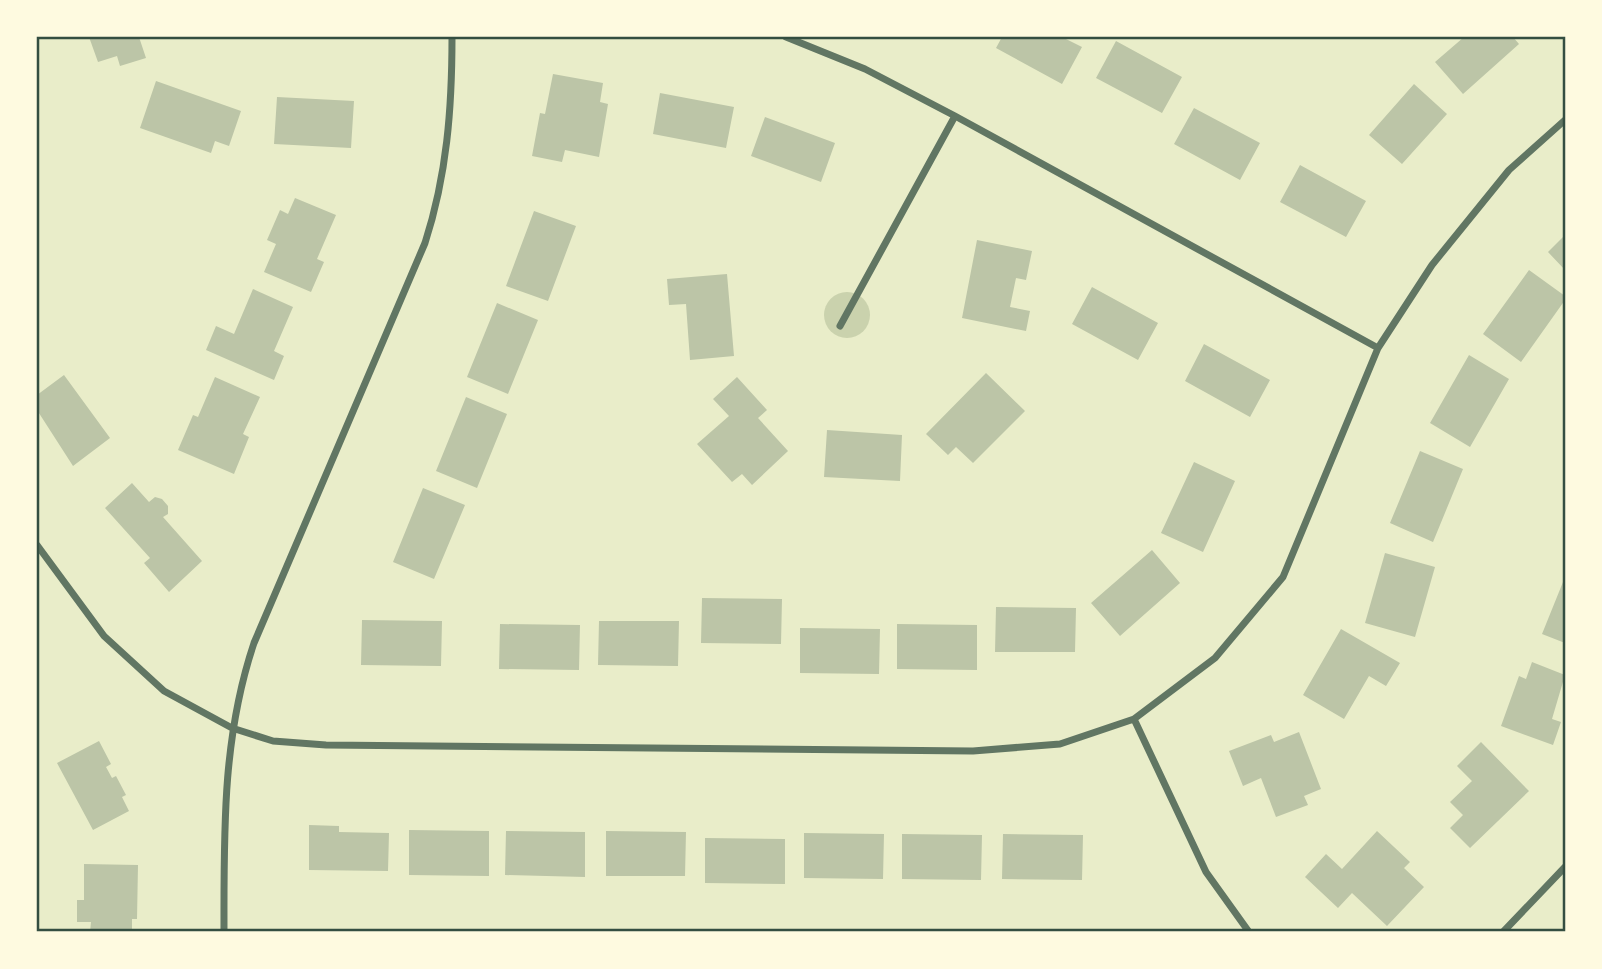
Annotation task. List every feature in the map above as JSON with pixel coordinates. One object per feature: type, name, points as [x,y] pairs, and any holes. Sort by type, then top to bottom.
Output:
[{"type":"street","points":[[224,932],[224,800],[238,692],[254,643],[425,243],[441,194],[448,143],[452,37]]},
{"type":"street","points":[[786,37],[865,69],[956,116],[1378,348]]},
{"type":"street","points":[[840,326],[956,116]]},
{"type":"street","points":[[37,545],[104,636],[164,691],[232,728],[273,741],[326,745],[973,751],[1060,744],[1133,719],[1215,658],[1283,577],[1378,348],[1432,265],[1509,170],[1565,120]]},
{"type":"street","points":[[1133,719],[1206,872],[1249,932]]},
{"type":"street","points":[[1503,932],[1565,867]]},
{"type":"green space","points":[[847,292],[863,299],[870,315],[863,331],[847,338],[831,331],[824,315],[831,299]]},
{"type":"building","points":[[89,37],[139,37],[146,58],[120,66],[117,56],[98,62]]},
{"type":"building","points":[[1002,37],[1062,37],[1082,47],[1062,84],[996,48]]},
{"type":"building","points":[[1464,37],[1513,37],[1519,44],[1463,94],[1435,62]]},
{"type":"building","points":[[1116,41],[1182,77],[1162,113],[1096,78]]},
{"type":"building","points":[[553,74],[603,83],[600,102],[608,104],[599,157],[565,150],[562,162],[532,156],[540,113],[545,114]]},
{"type":"building","points":[[156,81],[241,111],[229,146],[215,141],[211,153],[140,128]]},
{"type":"building","points":[[1414,84],[1447,114],[1402,164],[1369,135]]},
{"type":"building","points":[[660,93],[734,107],[726,148],[653,134]]},
{"type":"building","points":[[277,97],[354,101],[351,148],[274,144]]},
{"type":"building","points":[[1194,108],[1260,143],[1240,180],[1174,144]]},
{"type":"building","points":[[765,117],[835,143],[821,182],[751,156]]},
{"type":"building","points":[[1300,165],[1366,201],[1346,237],[1280,202]]},
{"type":"building","points":[[295,198],[336,215],[317,259],[324,262],[311,292],[264,272],[276,244],[267,240],[280,210],[288,214]]},
{"type":"building","points":[[534,211],[576,226],[548,301],[506,286]]},
{"type":"building","points":[[1565,235],[1565,270],[1548,252]]},
{"type":"building","points":[[977,240],[1032,251],[1026,280],[1016,278],[1010,307],[1030,311],[1026,331],[962,318]]},
{"type":"building","points":[[1529,270],[1565,296],[1565,300],[1521,362],[1483,334]]},
{"type":"building","points":[[727,274],[734,356],[690,360],[686,304],[669,305],[667,279]]},
{"type":"building","points":[[1092,287],[1158,323],[1138,360],[1072,324]]},
{"type":"building","points":[[253,289],[293,307],[274,351],[284,356],[274,380],[206,350],[216,326],[234,334]]},
{"type":"building","points":[[497,303],[538,320],[508,394],[467,377]]},
{"type":"building","points":[[1204,344],[1270,380],[1250,417],[1185,381]]},
{"type":"building","points":[[1469,355],[1509,379],[1470,447],[1430,423]]},
{"type":"building","points":[[986,373],[1025,411],[973,463],[956,447],[948,455],[926,434]]},
{"type":"building","points":[[64,375],[110,438],[73,466],[37,410],[37,395]]},
{"type":"building","points":[[215,377],[260,397],[243,434],[249,437],[234,474],[178,450],[193,415],[198,417]]},
{"type":"building","points":[[737,377],[767,410],[758,418],[788,451],[752,485],[742,474],[732,482],[697,444],[729,416],[713,399]]},
{"type":"building","points":[[466,397],[507,414],[477,488],[436,471]]},
{"type":"building","points":[[827,430],[902,435],[900,481],[824,477]]},
{"type":"building","points":[[1420,451],[1463,469],[1433,542],[1390,523]]},
{"type":"building","points":[[1194,462],[1235,481],[1203,552],[1161,533]]},
{"type":"building","points":[[132,483],[149,502],[155,497],[162,499],[168,506],[168,514],[163,517],[202,561],[169,592],[144,563],[150,558],[105,508]]},
{"type":"building","points":[[423,488],[465,505],[434,579],[393,562]]},
{"type":"building","points":[[1152,550],[1180,583],[1120,636],[1091,603]]},
{"type":"building","points":[[1385,553],[1435,567],[1415,637],[1365,623]]},
{"type":"building","points":[[1565,577],[1565,643],[1542,634]]},
{"type":"building","points":[[702,598],[782,599],[781,644],[701,643]]},
{"type":"building","points":[[996,607],[1076,608],[1075,652],[995,652]]},
{"type":"building","points":[[362,620],[442,621],[441,666],[361,665]]},
{"type":"building","points":[[599,621],[679,621],[678,666],[598,665]]},
{"type":"building","points":[[500,624],[580,625],[579,670],[499,669]]},
{"type":"building","points":[[897,624],[977,625],[977,670],[897,669]]},
{"type":"building","points":[[800,628],[880,629],[879,674],[800,673]]},
{"type":"building","points":[[1341,629],[1400,663],[1386,686],[1369,676],[1344,719],[1303,695]]},
{"type":"building","points":[[1532,662],[1565,675],[1552,719],[1561,722],[1553,745],[1501,726],[1519,676],[1526,679]]},
{"type":"building","points":[[1299,732],[1321,789],[1304,796],[1308,805],[1276,817],[1261,778],[1243,786],[1229,751],[1271,735],[1274,742]]},
{"type":"building","points":[[99,741],[111,764],[106,767],[112,778],[116,776],[126,795],[122,797],[129,811],[93,830],[57,763]]},
{"type":"building","points":[[1481,742],[1529,791],[1470,848],[1450,828],[1463,815],[1450,802],[1472,781],[1457,766]]},
{"type":"building","points":[[309,825],[339,826],[339,832],[389,833],[388,871],[309,870]]},
{"type":"building","points":[[409,830],[489,831],[489,876],[409,875]]},
{"type":"building","points":[[506,831],[585,832],[585,877],[505,875]]},
{"type":"building","points":[[606,831],[686,832],[685,876],[606,876]]},
{"type":"building","points":[[1377,831],[1410,862],[1404,868],[1424,887],[1387,926],[1352,893],[1338,908],[1305,877],[1326,854],[1342,869]]},
{"type":"building","points":[[804,833],[884,834],[883,879],[804,878]]},
{"type":"building","points":[[902,834],[982,835],[981,880],[902,879]]},
{"type":"building","points":[[1003,834],[1083,835],[1082,880],[1002,879]]},
{"type":"building","points":[[705,838],[785,839],[785,884],[705,883]]},
{"type":"building","points":[[84,864],[138,865],[137,919],[132,919],[132,932],[90,932],[91,922],[77,922],[77,900],[84,900]]}]
